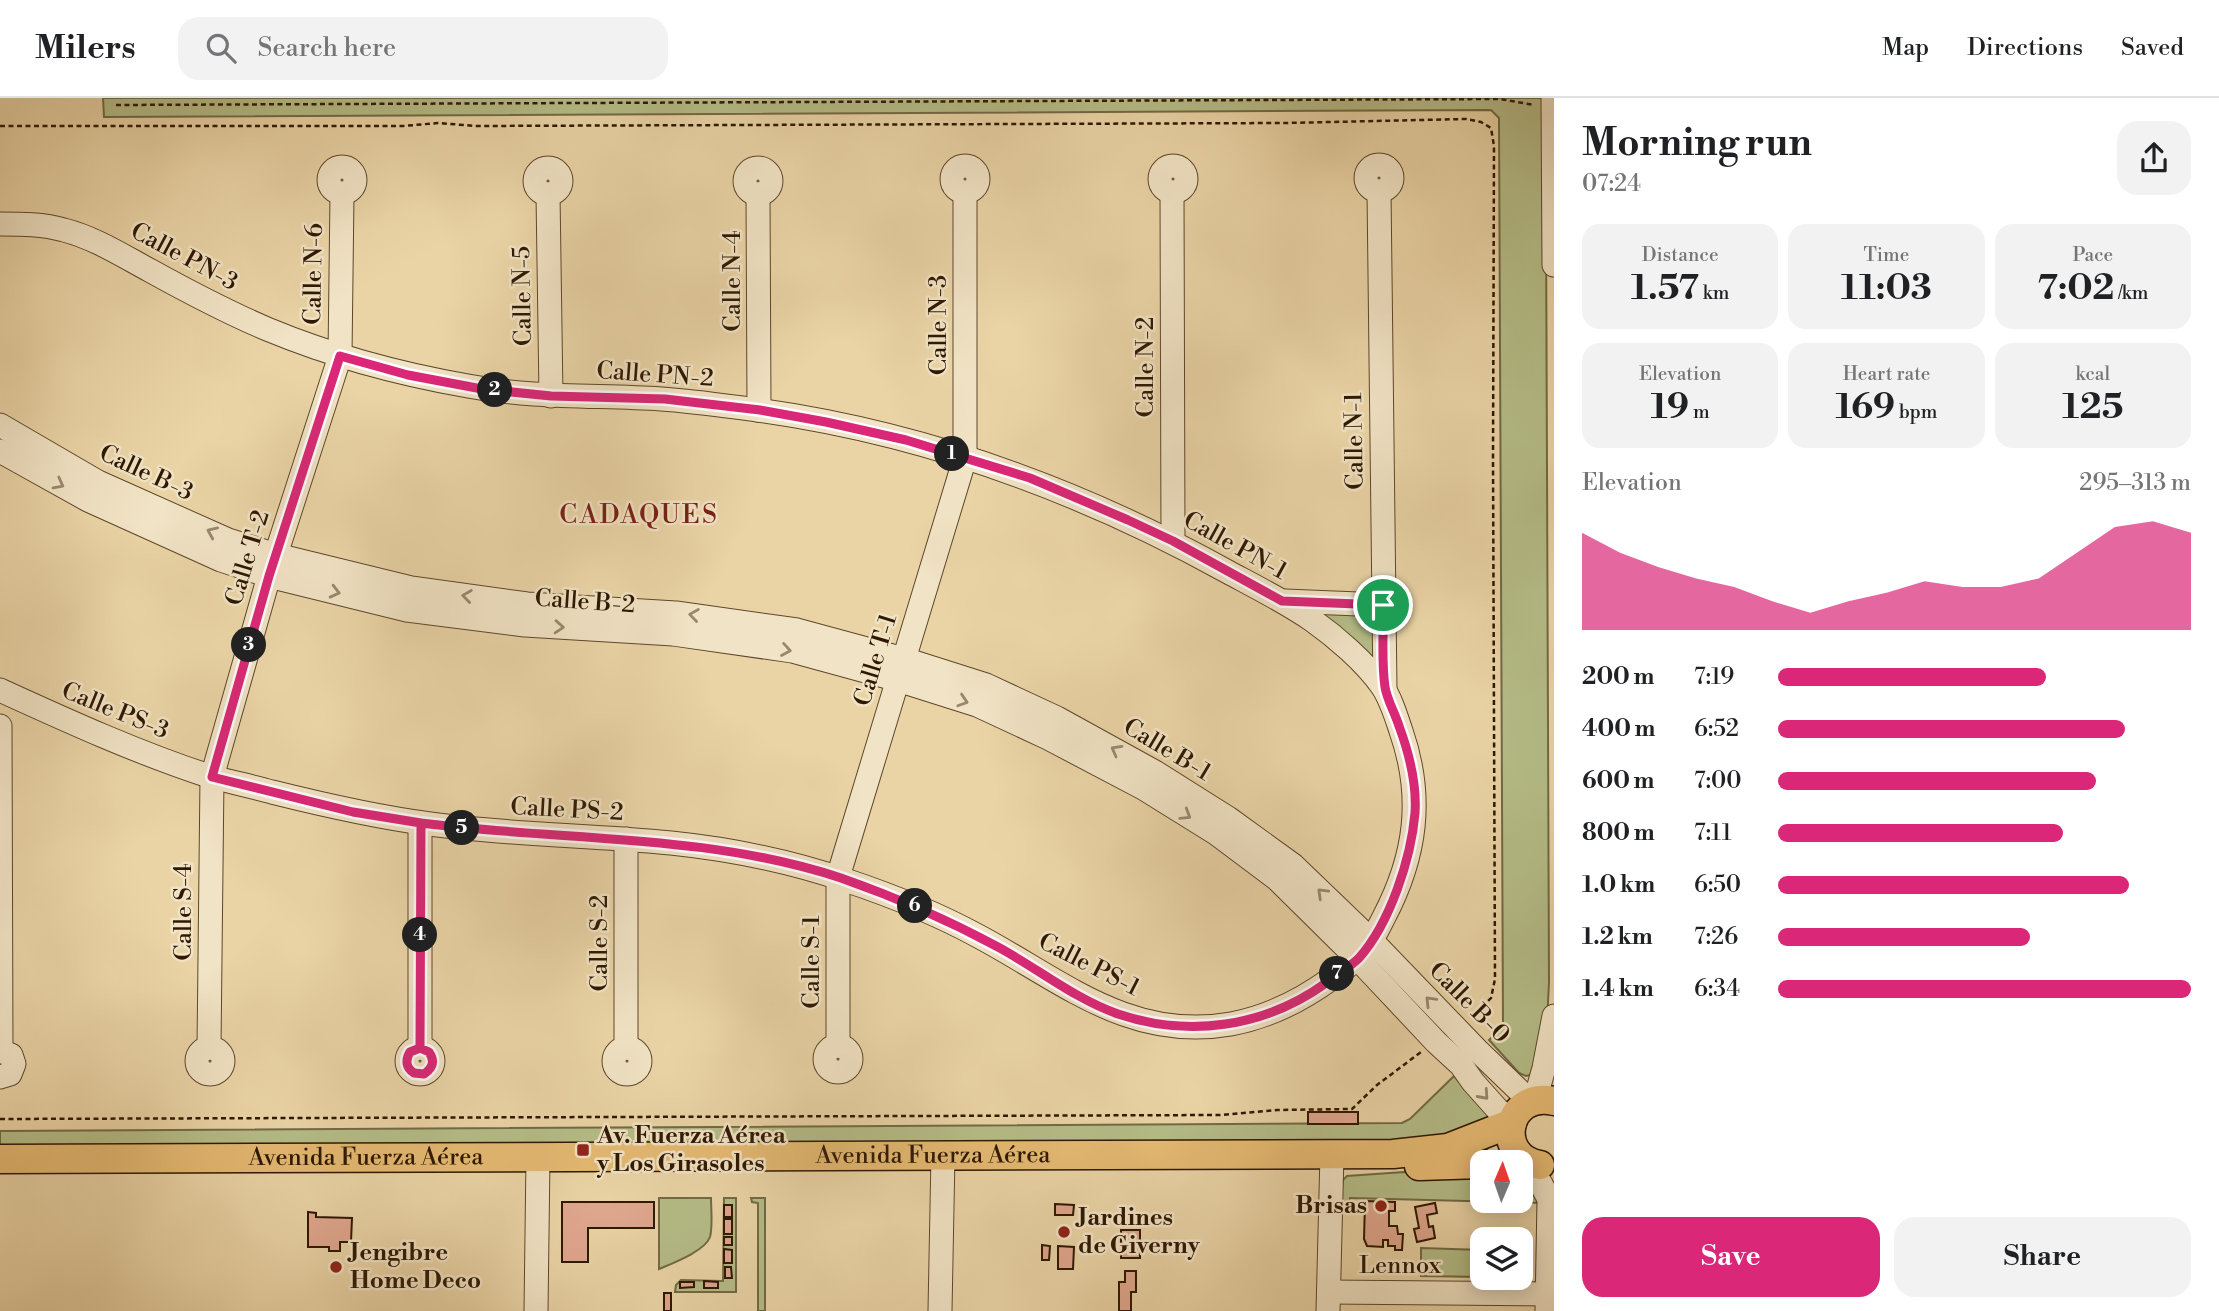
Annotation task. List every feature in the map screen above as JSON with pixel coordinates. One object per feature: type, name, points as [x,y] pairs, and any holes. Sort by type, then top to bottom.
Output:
[{"type":"main road","name":"Avenida Fuerza Aérea","points":[[1332,1160],[1532,1142]]},
{"type":"main road","name":"Avenida Fuerza Aérea","points":[[0,1159],[538,1164]]},
{"type":"main road","name":"Avenida Fuerza Aérea","points":[[0,1173],[538,1164],[1332,1160],[1470,1164]]},
{"type":"street","points":[[1553,98],[1554,265]]},
{"type":"street","name":"Calle N-1","points":[[1379,191],[1385,690]]},
{"type":"street","name":"Calle N-3","points":[[965,192],[965,458]]},
{"type":"street","name":"Calle N-2","points":[[1172,192],[1173,541]]},
{"type":"street","name":"Calle N-6","points":[[340,356],[342,194]]},
{"type":"street","name":"Calle N-5","points":[[548,194],[551,396]]},
{"type":"street","name":"Calle N-4","points":[[758,194],[760,410]]},
{"type":"street","name":"Calle PN-3","points":[[0,224],[32,224],[85,236],[197,296],[268,329],[340,356]]},
{"type":"street","name":"Calle PN-2","points":[[340,356],[408,375],[470,387],[551,396],[665,399],[760,410],[880,434],[965,458]]},
{"type":"street","name":"Calle T-2","points":[[212,777],[272,566],[340,356]]},
{"type":"street","name":"Calle B-3","points":[[0,425],[16,452],[88,500],[221,560],[272,566]]},
{"type":"street","name":"Calle PN-1","points":[[965,458],[1030,478],[1173,541],[1282,601],[1316,622],[1357,658],[1385,690],[1412,765],[1415,809],[1408,859],[1388,910],[1357,959]]},
{"type":"street","name":"Calle T-1","points":[[838,877],[965,458]]},
{"type":"street","name":"Calle B-2","points":[[272,566],[407,610],[525,625],[673,634],[901,669]]},
{"type":"street","points":[[1282,601],[1383,605]]},
{"type":"street","name":"Calle B-1","points":[[901,669],[986,685],[1057,718],[1149,780],[1277,879],[1357,959]]},
{"type":"street","name":"Calle PS-3","points":[[0,690],[90,731],[212,777]]},
{"type":"street","points":[[0,726],[1,1051],[10,1055],[14,1064],[10,1073],[0,1077]]},
{"type":"street","name":"Calle PS-2","points":[[212,777],[353,812],[421,823],[482,831],[682,844],[762,858],[838,877]]},
{"type":"street","name":"Calle S-4","points":[[209,1048],[212,777]]},
{"type":"street","name":"Calle B-1","points":[[1149,780],[1228,818],[1293,865],[1371,940]]},
{"type":"street","points":[[420,1048],[421,823]]},
{"type":"street","name":"Calle S-2","points":[[626,839],[626,1048]]},
{"type":"street","name":"Calle PS-1","points":[[838,877],[902,900],[967,930],[1025,961],[1073,992],[1116,1013],[1157,1024],[1199,1028],[1232,1024],[1265,1015],[1293,1003],[1357,959]]},
{"type":"street","name":"Calle S-1","points":[[838,877],[838,1046]]},
{"type":"street","name":"Calle B-0","points":[[1371,940],[1476,1050],[1492,1062],[1532,1142]]},
{"type":"street","name":"Calle B-0","points":[[1357,959],[1461,1065],[1498,1110],[1532,1142]]},
{"type":"street","points":[[1550,1299],[1549,1199],[1541,1184],[1532,1142],[1554,1016]]},
{"type":"street","points":[[1329,1301],[1332,1160]]},
{"type":"street","points":[[940,1311],[943,1162]]},
{"type":"street","points":[[536,1311],[538,1164]]},
{"type":"street","name":"Lennox","points":[[1329,1301],[1550,1299]]},
{"type":"path","points":[[117,105],[1500,99],[1553,108]]},
{"type":"green space","points":[[103,98],[1554,98],[1546,214],[1549,983],[1547,1021],[1534,1074],[1526,1076],[1519,1073],[1489,1040],[1503,1026],[1499,118],[1491,110],[104,117]]},
{"type":"green space","points":[[1282,601],[1383,605],[1385,690]]},
{"type":"green space","points":[[1454,1076],[1490,1116],[1490,1123],[1435,1146],[0,1155],[0,1131],[1402,1123],[1410,1119]]},
{"type":"green space","points":[[1404,1172],[1470,1174],[1470,1201],[1350,1198],[1349,1207],[1342,1207],[1340,1201],[1343,1180],[1347,1176]]},
{"type":"green space","points":[[1533,1189],[1546,1203],[1533,1203]]},
{"type":"green space","points":[[659,1198],[711,1198],[712,1223],[710,1237],[702,1247],[659,1269]]},
{"type":"green space","points":[[724,1198],[736,1198],[736,1292],[675,1292],[676,1285],[681,1280],[723,1281]]},
{"type":"green space","points":[[751,1198],[765,1198],[765,1311],[758,1311],[758,1203],[752,1202]]},
{"type":"green space","points":[[1421,1248],[1470,1250],[1470,1277],[1421,1276]]},
{"type":"building","points":[[1308,1112],[1358,1112],[1358,1124],[1308,1124]]},
{"type":"building","points":[[1365,1201],[1395,1202],[1395,1211],[1389,1211],[1389,1226],[1397,1226],[1398,1234],[1403,1234],[1402,1250],[1388,1246],[1388,1240],[1383,1240],[1383,1247],[1367,1246],[1364,1239]]},
{"type":"building","points":[[562,1202],[654,1202],[654,1228],[588,1228],[588,1262],[562,1262]]},
{"type":"building","points":[[1435,1203],[1437,1213],[1427,1215],[1435,1238],[1417,1242],[1414,1229],[1419,1228],[1415,1207]]},
{"type":"building","points":[[1055,1204],[1074,1205],[1073,1215],[1055,1215]]},
{"type":"building","points":[[724,1205],[732,1205],[732,1217],[724,1217]]},
{"type":"building","points":[[308,1212],[316,1213],[316,1217],[352,1218],[351,1242],[340,1242],[340,1251],[329,1251],[329,1247],[308,1247]]},
{"type":"building","points":[[724,1219],[732,1219],[732,1234],[724,1234]]},
{"type":"building","points":[[1121,1230],[1140,1230],[1140,1258],[1121,1258]]},
{"type":"building","points":[[724,1237],[732,1237],[732,1245],[724,1245]]},
{"type":"building","points":[[1042,1245],[1050,1246],[1049,1260],[1042,1260]]},
{"type":"building","points":[[1058,1246],[1074,1247],[1073,1269],[1058,1269]]},
{"type":"building","points":[[724,1249],[732,1250],[732,1263],[724,1263]]},
{"type":"building","points":[[725,1267],[731,1267],[732,1278],[725,1278]]},
{"type":"building","points":[[1125,1271],[1136,1271],[1136,1292],[1131,1292],[1131,1311],[1119,1311],[1119,1282],[1125,1282]]},
{"type":"building","points":[[704,1281],[718,1282],[718,1288],[704,1288]]},
{"type":"building","points":[[680,1282],[694,1282],[694,1287],[680,1288]]},
{"type":"building","points":[[664,1293],[671,1293],[671,1311],[664,1311]]},
{"type":"place","name":"Av. Fuerza Aérea y Los Girasoles","points":[[583,1150]]},
{"type":"place","name":"Brisas","points":[[1381,1206]]},
{"type":"place","name":"Jardines de Giverny","points":[[1064,1232]]},
{"type":"place","name":"Jengibre Home Deco","points":[[336,1267]]},
{"type":"district","name":"CADAQUES","points":[[639,515]]},
{"type":"route","points":[[1383,605],[1282,601],[1173,541],[1030,478],[906,440],[760,410],[665,399],[551,396],[482,389],[408,375],[340,356],[269,576],[212,777],[353,812],[421,823],[420,1048],[429,1052],[433,1062],[429,1071],[419,1075],[410,1070],[406,1061],[410,1052],[420,1048],[420,898],[421,823],[482,831],[682,844],[762,858],[838,877],[902,900],[967,930],[1025,961],[1073,992],[1116,1013],[1157,1024],[1199,1028],[1232,1024],[1265,1015],[1293,1003],[1357,959],[1388,910],[1408,859],[1415,809],[1412,765],[1385,690],[1383,605]]}]
